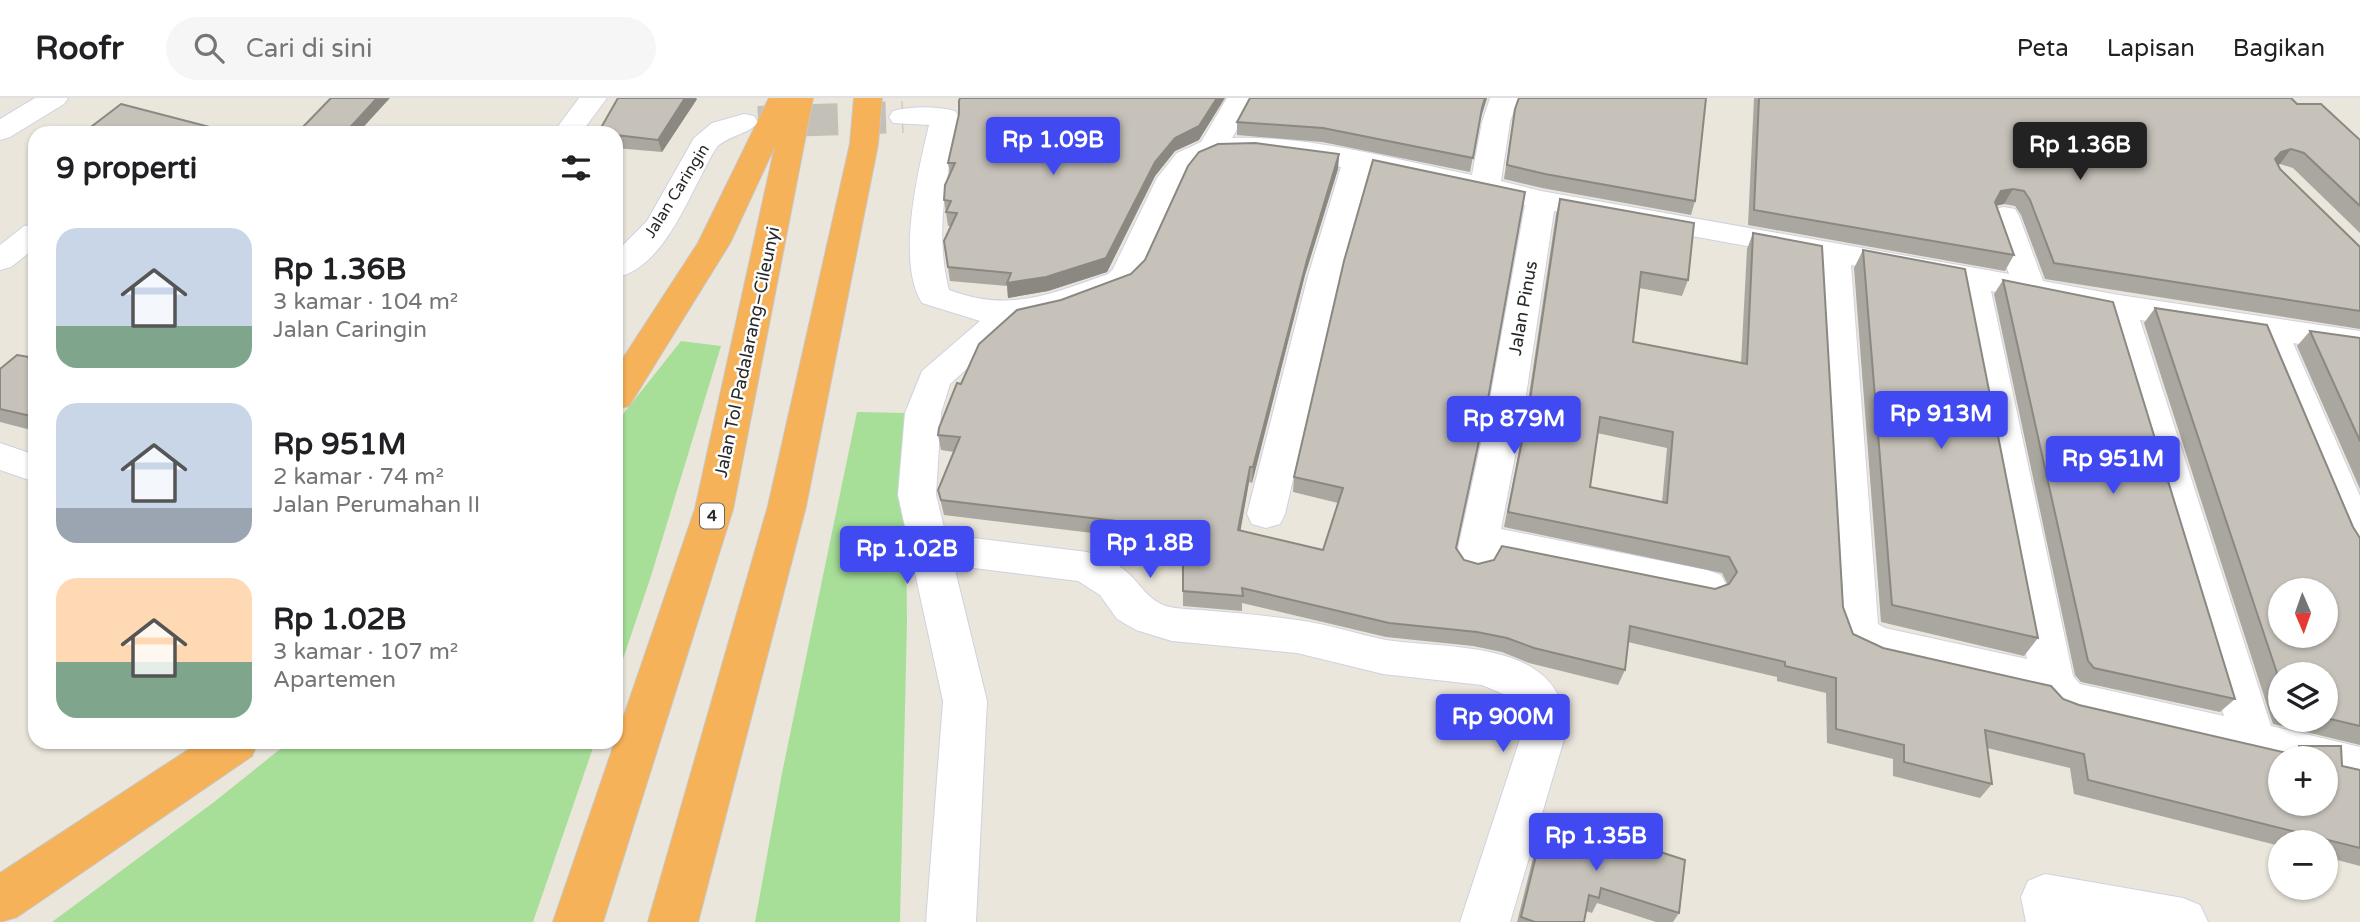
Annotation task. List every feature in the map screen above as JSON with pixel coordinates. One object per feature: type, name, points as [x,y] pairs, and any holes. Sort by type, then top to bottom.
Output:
[{"type":"highway","points":[[623,386],[714,243],[783,98]]},
{"type":"highway","name":"Jalan Tol Padalarang–Cileunyi","points":[[578,922],[714,509],[799,98]]},
{"type":"highway","points":[[673,922],[787,506],[864,144],[886,107]]},
{"type":"highway","points":[[0,901],[226,749]]},
{"type":"street","points":[[0,131],[54,98]]},
{"type":"street","points":[[572,126],[593,98]]},
{"type":"street","points":[[1212,148],[1241,98]]},
{"type":"street","points":[[1485,186],[1496,122],[1504,98]]},
{"type":"street","points":[[886,107],[949,108],[927,205],[928,278],[934,296],[956,305],[1009,313],[1052,303],[1119,281],[1127,274],[1172,178],[1187,159],[1212,148],[1273,147],[1485,186],[1541,200],[2119,306],[2271,331],[2360,342]]},
{"type":"street","name":"Jalan Caringin","points":[[623,263],[639,250],[660,225],[704,144],[722,130],[744,122]]},
{"type":"street","points":[[1266,514],[1324,276],[1357,162]]},
{"type":"street","name":"Jalan Pinus","points":[[1541,200],[1505,415],[1478,551],[1707,586]]},
{"type":"street","points":[[2004,216],[2030,289]]},
{"type":"street","points":[[0,260],[28,238]]},
{"type":"street","points":[[1834,253],[1857,621],[1860,634],[1874,643],[2053,683]]},
{"type":"street","points":[[1972,279],[2053,683],[2067,699],[2277,746]]},
{"type":"street","points":[[2119,306],[2253,740]]},
{"type":"street","points":[[951,922],[965,701],[917,495],[923,413],[934,379],[1009,313]]},
{"type":"street","points":[[2271,331],[2360,541]]},
{"type":"street","points":[[933,564],[950,553],[966,552],[1087,568],[1114,584],[1132,607],[1151,618],[1172,624],[1318,640],[1390,658],[1465,665],[1508,675],[1523,685],[1535,698],[1546,717],[1543,736],[1485,922]]},
{"type":"street","points":[[2338,761],[2360,767]]},
{"type":"street","points":[[2051,922],[2045,897],[2183,922]]},
{"type":"green space","points":[[681,341],[721,346],[623,659],[623,414]]},
{"type":"green space","points":[[857,412],[905,413],[907,623],[900,922],[755,922],[782,773]]},
{"type":"green space","points":[[280,749],[593,749],[533,922],[52,922],[214,802]]},
{"type":"building","points":[[331,98],[377,98],[351,126],[304,126]]},
{"type":"building","points":[[618,98],[685,98],[658,140],[623,136],[623,126],[602,126]]},
{"type":"building","points":[[960,98],[1217,98],[1199,126],[1175,138],[1155,162],[1106,258],[1046,277],[1007,283],[1011,273],[948,267],[944,241],[957,213],[946,212],[951,201],[944,200],[945,185],[955,163],[948,163]]},
{"type":"building","points":[[1250,98],[1485,98],[1473,158],[1323,128],[1237,122]]},
{"type":"building","points":[[1519,98],[1706,98],[1695,201],[1507,165]]},
{"type":"building","points":[[1759,98],[2291,98],[2297,104],[2321,104],[2360,140],[2360,206],[2304,153],[2291,149],[2281,152],[2275,159],[2280,169],[2360,247],[2360,311],[2054,263],[2030,200],[2024,191],[2013,189],[2001,191],[1995,202],[2014,255],[1754,210]]},
{"type":"building","points":[[121,104],[206,126],[92,126]]},
{"type":"building","points":[[1255,143],[1339,154],[1307,260],[1253,467],[1250,467],[1238,530],[1323,550],[1343,488],[1294,477],[1344,261],[1373,160],[1525,192],[1488,399],[1456,548],[1464,560],[1478,564],[1494,560],[1502,546],[1715,589],[1729,584],[1737,572],[1729,557],[1508,512],[1530,400],[1560,199],[1694,223],[1688,280],[1641,272],[1633,342],[1747,364],[1753,233],[1822,246],[1843,607],[1853,634],[1883,648],[2051,686],[2063,699],[2079,705],[2268,749],[2268,816],[2338,816],[2338,746],[2341,746],[2342,766],[2360,770],[2360,848],[2338,842],[2338,830],[2288,830],[2088,780],[2084,754],[1985,730],[1992,784],[1904,762],[1904,745],[1836,729],[1836,678],[1785,666],[1785,662],[1630,626],[1625,670],[1534,648],[1507,638],[1477,632],[1389,623],[1242,588],[1243,596],[1183,591],[1183,529],[941,500],[938,490],[960,437],[938,435],[939,428],[957,383],[961,384],[979,344],[1017,310],[1061,300],[1131,274],[1145,260],[1188,166],[1199,152],[1218,144]],"holes":[[[1600,417],[1673,432],[1667,503],[1590,487]]]},
{"type":"building","points":[[1863,250],[1965,269],[2038,638],[1892,605]]},
{"type":"building","points":[[2003,280],[2113,302],[2235,699],[2094,668],[2088,661]]},
{"type":"building","points":[[2155,308],[2267,325],[2360,538],[2360,726],[2338,721],[2338,662],[2273,662],[2269,648],[2338,648],[2338,578],[2268,578],[2268,646]]},
{"type":"building","points":[[2310,331],[2360,338],[2360,441]]},
{"type":"building","points":[[17,355],[28,357],[28,415],[0,409],[0,369]]},
{"type":"building","points":[[1546,815],[1685,860],[1679,913],[1601,888],[1599,898],[1589,895],[1584,922],[1535,922],[1521,917]]},
{"type":"tunnel","points":[[758,122],[903,117]]}]
